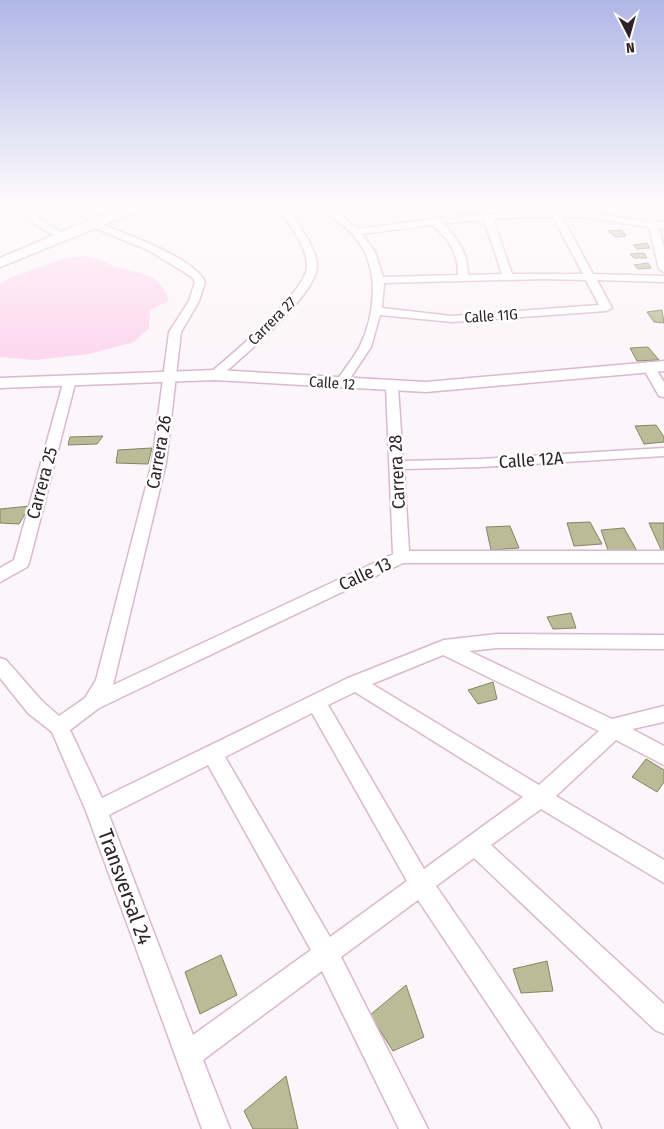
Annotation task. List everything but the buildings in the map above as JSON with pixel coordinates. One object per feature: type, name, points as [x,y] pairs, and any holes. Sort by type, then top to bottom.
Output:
[{"type":"street","points":[[0,264],[14,258]]},
{"type":"street","name":"Carrera 26","points":[[60,727],[92,703],[105,682],[159,464],[175,332],[194,301],[200,282],[197,275],[168,258]]},
{"type":"street","name":"Carrera 27","points":[[215,375],[287,308],[309,280],[312,268],[310,258]]},
{"type":"street","points":[[341,383],[366,346],[375,311],[379,280],[373,258]]},
{"type":"street","points":[[462,258],[463,278]]},
{"type":"street","points":[[502,258],[508,277]]},
{"type":"street","points":[[579,258],[590,277]]},
{"type":"street","points":[[661,258],[664,270]]},
{"type":"street","points":[[379,280],[508,277],[664,278]]},
{"type":"street","name":"Calle 11G","points":[[375,311],[452,319],[606,308],[590,277]]},
{"type":"street","points":[[656,366],[664,393]]},
{"type":"street","name":"Calle 12","points":[[0,383],[171,375],[215,375],[392,387],[464,386],[656,366]]},
{"type":"street","name":"Carrera 25","points":[[0,576],[21,564],[70,380]]},
{"type":"street","name":"Carrera 28","points":[[392,387],[401,557]]},
{"type":"street","name":"Calle 12A","points":[[397,465],[481,464],[664,452]]},
{"type":"street","name":"Calle 13","points":[[92,703],[401,557],[664,557]]},
{"type":"street","points":[[97,812],[212,753],[391,666],[444,647],[497,641],[664,642]]},
{"type":"street","points":[[444,647],[614,728],[664,756]]},
{"type":"street","name":"Transversal 24","points":[[0,665],[35,707],[60,727],[97,812],[216,1129]]},
{"type":"street","points":[[355,684],[664,872]]},
{"type":"street","points":[[316,702],[421,884],[587,1129]]},
{"type":"street","points":[[188,1055],[540,797],[614,728],[620,724],[664,714]]},
{"type":"street","points":[[212,753],[326,954],[414,1129]]},
{"type":"street","points":[[475,844],[664,1021]]},
{"type":"shaded area","points":[[65,258],[93,258],[116,267],[148,275],[160,284],[169,301],[150,310],[149,328],[134,342],[89,354],[34,360],[0,357],[0,284],[7,279]]}]
